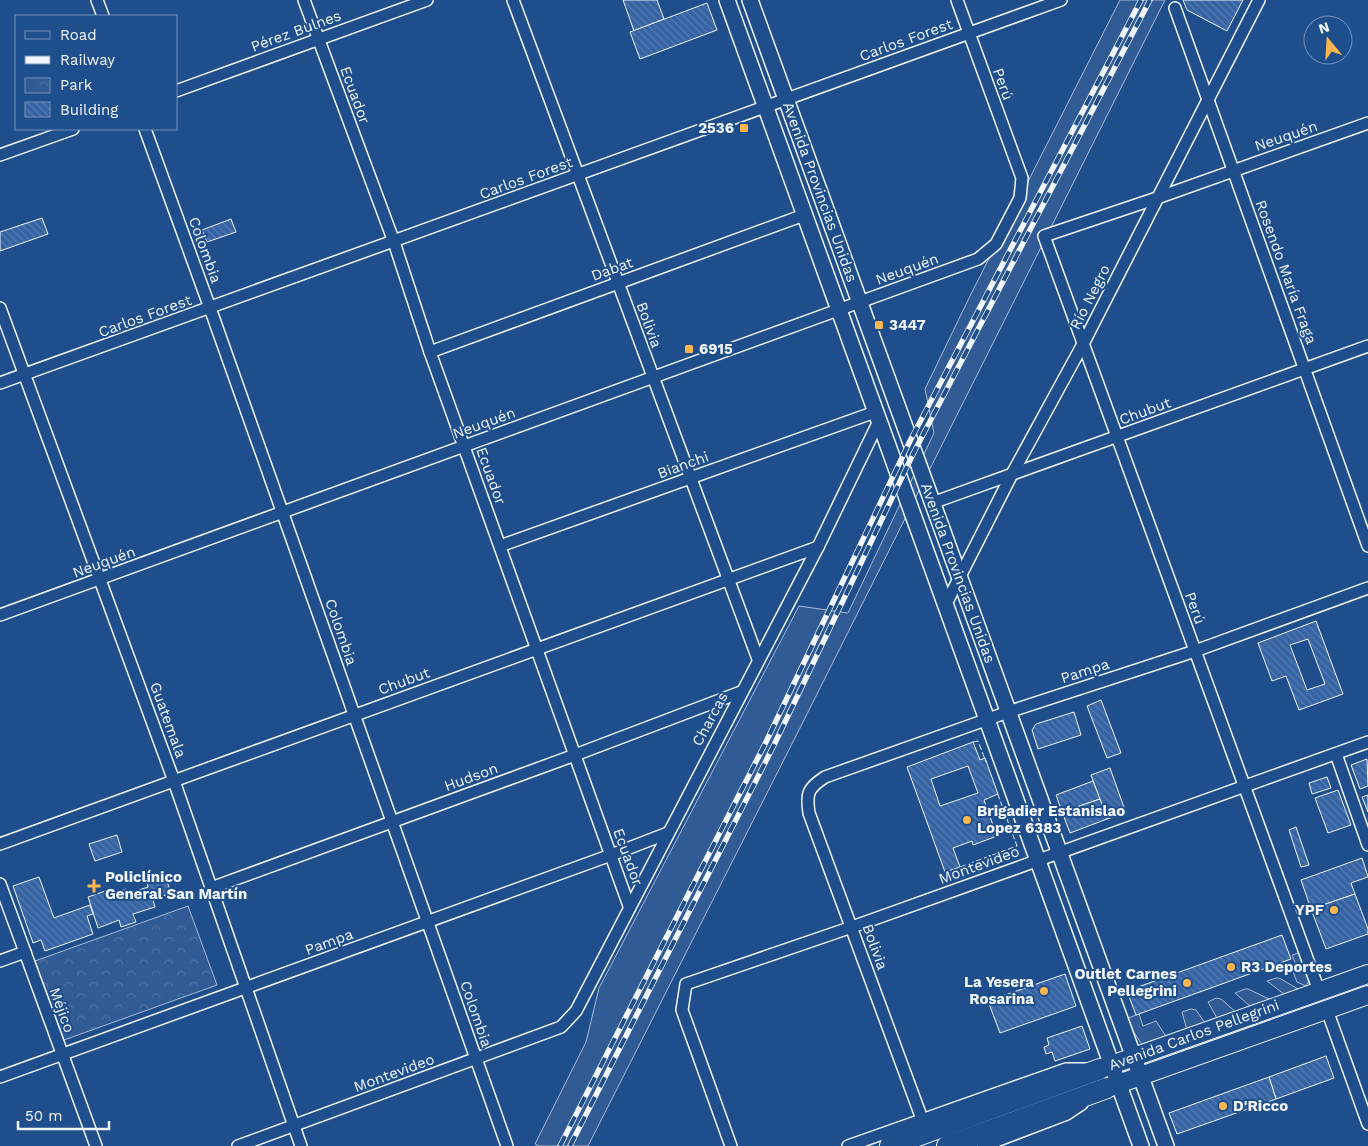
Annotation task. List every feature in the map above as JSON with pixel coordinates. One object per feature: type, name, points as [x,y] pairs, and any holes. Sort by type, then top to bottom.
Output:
[{"type":"highway","points":[[890,1146],[1106,1067]]},
{"type":"highway","points":[[947,1146],[1113,1086]]},
{"type":"main road","name":"Avenida Provincias Unidas","points":[[727,0],[1037,860],[1106,1067],[1141,1146]]},
{"type":"main road","name":"Avenida Provincias Unidas","points":[[750,0],[1166,1146]]},
{"type":"main road","name":"Avenida Carlos Pellegrini","points":[[1106,1067],[1368,974]]},
{"type":"main road","name":"Avenida Carlos Pellegrini","points":[[1113,1086],[1368,995]]},
{"type":"street","points":[[97,0],[103,15]]},
{"type":"street","name":"Ecuador","points":[[304,0],[394,242],[430,352],[629,906]]},
{"type":"street","name":"Pérez Bulnes","points":[[178,90],[427,0]]},
{"type":"street","name":"Bolivia","points":[[512,0],[579,174],[758,659]]},
{"type":"street","name":"Perú","points":[[957,0],[1022,178],[1020,198],[996,244],[978,259]]},
{"type":"street","name":"Carlos Forest","points":[[0,384],[1061,0]]},
{"type":"street","name":"Río Negro","points":[[946,606],[1012,474],[1083,344],[1259,0]]},
{"type":"street","name":"Rosendo María Fraga","points":[[1175,8],[1368,546]]},
{"type":"street","name":"Neuquén","points":[[1044,236],[1368,123]]},
{"type":"street","points":[[0,155],[70,130]]},
{"type":"street","name":"Colombia","points":[[144,130],[210,308],[506,1146]]},
{"type":"street","name":"Dabat","points":[[430,352],[804,215]]},
{"type":"street","name":"Perú","points":[[1044,236],[1319,991]]},
{"type":"street","name":"Neuquén","points":[[0,615],[978,259]]},
{"type":"street","name":"Guatemala","points":[[0,308],[174,780],[301,1146]]},
{"type":"street","name":"Chubut","points":[[932,503],[1368,346]]},
{"type":"street","name":"Bianchi","points":[[500,546],[690,478],[877,416]]},
{"type":"street","name":"Charcas","points":[[560,1028],[576,1011],[629,906],[818,547],[877,416]]},
{"type":"street","name":"Chubut","points":[[0,844],[818,547]]},
{"type":"street","name":"Pampa","points":[[812,786],[825,777],[1008,712],[1195,651],[1368,588]]},
{"type":"street","name":"Hudson","points":[[212,888],[741,692]]},
{"type":"street","name":"Montevideo","points":[[731,1146],[682,1010],[686,984],[852,927],[1368,742]]},
{"type":"street","points":[[1336,754],[1368,845]]},
{"type":"street","name":"Bolivia","points":[[812,786],[807,798],[810,813],[922,1119]]},
{"type":"street","name":"Pampa","points":[[0,1077],[611,856],[668,832]]},
{"type":"street","name":"Méjico","points":[[0,884],[96,1146]]},
{"type":"street","points":[[0,961],[25,952]]},
{"type":"street","points":[[1327,1010],[1368,1124]]},
{"type":"street","name":"Montevideo","points":[[238,1146],[560,1028]]},
{"type":"street","name":"Avenida Carlos Pellegrini","points":[[848,1146],[1066,1069],[1106,1067]]},
{"type":"street","name":"Avenida Carlos Pellegrini","points":[[983,1146],[1067,1114],[1113,1086]]},
{"type":"green space","points":[[1120,0],[1165,0],[588,1146],[540,1146],[535,1144],[586,1042],[599,988],[799,606],[848,613],[934,433],[925,389]]},
{"type":"green space","points":[[188,906],[217,985],[64,1040],[35,961]]},
{"type":"green space","points":[[1302,952],[1310,979],[1306,986],[1297,982],[1293,972],[1298,970],[1292,955]]},
{"type":"green space","points":[[1276,978],[1300,990],[1285,995],[1267,981]]},
{"type":"green space","points":[[1245,989],[1271,1000],[1251,1007],[1235,993]]},
{"type":"green space","points":[[1216,998],[1221,999],[1237,1013],[1218,1020],[1208,1002]]},
{"type":"green space","points":[[1191,1009],[1196,1010],[1205,1023],[1187,1030],[1182,1012]]},
{"type":"green space","points":[[1139,1014],[1143,1026],[1156,1021],[1167,1038],[1143,1046],[1133,1031],[1128,1018]]},
{"type":"building","points":[[623,0],[657,0],[664,19],[634,31]]},
{"type":"building","points":[[1183,0],[1243,0],[1227,31],[1187,10]]},
{"type":"building","points":[[707,3],[717,30],[640,59],[630,32]]},
{"type":"building","points":[[42,218],[48,234],[0,251],[0,232]]},
{"type":"building","points":[[231,219],[236,232],[207,242],[202,230]]},
{"type":"building","points":[[1316,621],[1343,694],[1299,710],[1286,676],[1272,681],[1258,643]],"holes":[[[1308,639],[1325,684],[1307,690],[1290,645]]]},
{"type":"building","points":[[1101,700],[1121,753],[1107,758],[1087,706]]},
{"type":"building","points":[[1074,712],[1081,735],[1038,749],[1032,730],[1036,724]]},
{"type":"building","name":"Brigadier Estanislao Lopez 6383","points":[[973,742],[980,760],[985,758],[998,794],[984,800],[997,836],[973,845],[972,841],[953,848],[960,867],[945,872],[907,767]],"holes":[[[968,766],[978,793],[940,806],[931,779]]]},
{"type":"building","points":[[1367,759],[1368,786],[1360,789],[1351,765]]},
{"type":"building","points":[[1110,768],[1126,813],[1107,819],[1091,775]]},
{"type":"building","points":[[1327,777],[1331,788],[1312,794],[1309,783]]},
{"type":"building","points":[[1093,781],[1100,799],[1062,812],[1056,795]]},
{"type":"building","points":[[1338,790],[1351,825],[1328,833],[1315,798]]},
{"type":"building","points":[[1368,795],[1368,812],[1362,797]]},
{"type":"building","points":[[1100,799],[1107,819],[1070,833],[1062,812]]},
{"type":"building","points":[[1296,827],[1309,865],[1301,867],[1289,830]]},
{"type":"building","points":[[117,835],[122,852],[95,861],[89,844]]},
{"type":"building","points":[[1362,858],[1368,877],[1351,883],[1355,894],[1311,909],[1301,880]]},
{"type":"building","points":[[164,873],[171,893],[153,900],[155,907],[133,914],[136,922],[121,927],[119,920],[98,928],[88,897],[111,889],[112,894],[126,889],[127,894],[148,887],[146,879]]},
{"type":"building","points":[[39,877],[54,918],[90,905],[93,914],[87,916],[93,934],[45,951],[41,940],[33,943],[13,886]]},
{"type":"building","points":[[1355,894],[1368,929],[1368,934],[1326,949],[1311,909]]},
{"type":"building","points":[[1282,935],[1291,959],[1136,1015],[1127,991]]},
{"type":"building","points":[[1065,974],[1076,1006],[1000,1033],[988,1001]]},
{"type":"building","points":[[1082,1026],[1090,1049],[1055,1061],[1052,1052],[1046,1054],[1044,1047],[1049,1045],[1047,1038]]},
{"type":"building","points":[[1326,1056],[1334,1078],[1276,1099],[1269,1077]]},
{"type":"building","name":"D'Ricco","points":[[1269,1077],[1276,1099],[1177,1134],[1169,1113]]},
{"type":"railway","points":[[560,1146],[766,742],[910,441],[1141,0]]},
{"type":"railway","points":[[570,1146],[774,745],[914,452],[1150,0]]},
{"type":"fence","points":[[973,742],[978,741],[986,762]]},
{"type":"fence","points":[[960,867],[1017,846],[997,792]]},
{"type":"place","name":"2536","points":[[744,128]]},
{"type":"place","name":"3447","points":[[879,325]]},
{"type":"place","name":"6915","points":[[689,349]]},
{"type":"place","name":"Brigadier Estanislao Lopez 6383","points":[[967,820]]},
{"type":"place","name":"Policlínico General San Martín","points":[[94,886]]},
{"type":"place","name":"YPF","points":[[1334,910]]},
{"type":"place","name":"R3 Deportes","points":[[1231,967]]},
{"type":"place","name":"Outlet Carnes Pellegrini","points":[[1187,983]]},
{"type":"place","name":"La Yesera Rosarina","points":[[1044,991]]},
{"type":"place","name":"D'Ricco","points":[[1223,1106]]}]
